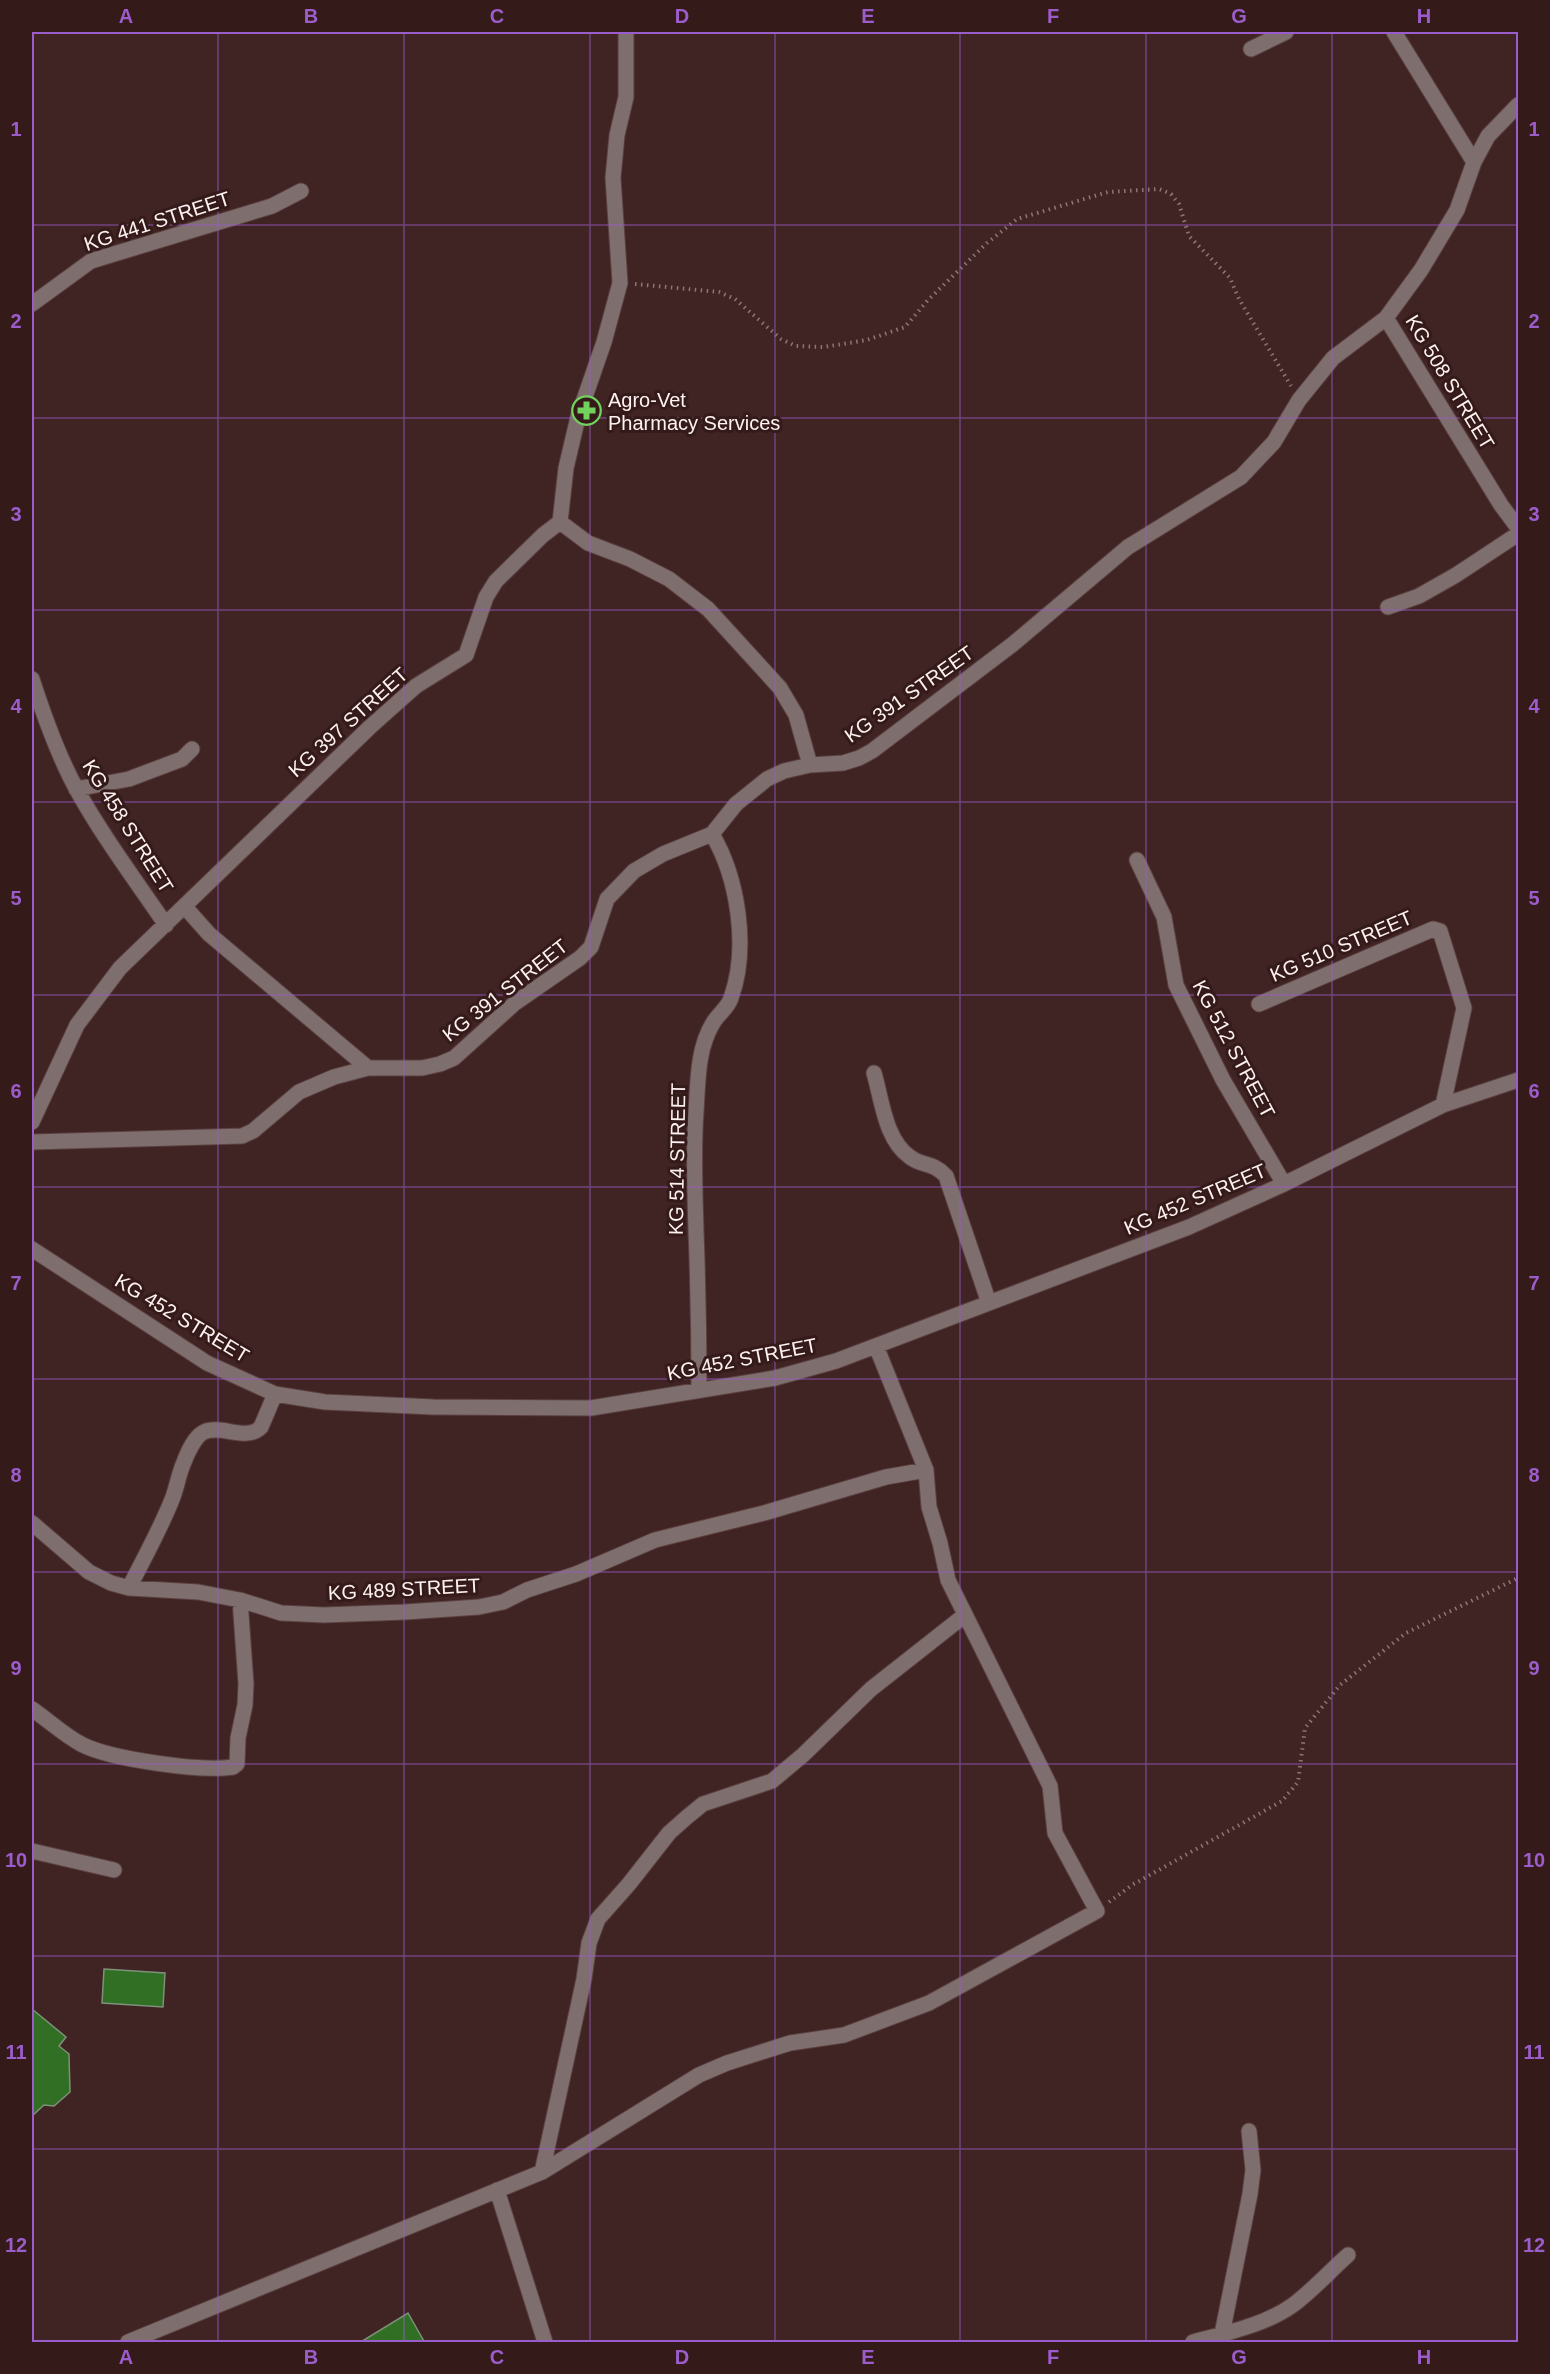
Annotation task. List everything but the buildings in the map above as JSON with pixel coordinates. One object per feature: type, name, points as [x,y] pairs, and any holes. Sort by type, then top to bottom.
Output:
[{"type":"street","points":[[626,32],[626,97],[617,135],[613,178],[620,283],[604,342],[578,417],[566,468],[560,522],[588,543],[630,559],[669,579],[708,609],[780,688],[796,715],[810,765]]},
{"type":"street","points":[[1251,49],[1286,32]]},
{"type":"street","points":[[1394,32],[1474,162]]},
{"type":"street","name":"KG 391 STREET","points":[[32,1142],[242,1136],[253,1131],[299,1092],[334,1077],[368,1068],[422,1068],[454,1058],[515,1003],[580,958],[591,947],[607,899],[634,871],[663,854],[712,834],[736,804],[767,779],[784,771],[810,765],[843,763],[872,751],[1013,645],[1128,547],[1241,477],[1274,442],[1299,399],[1333,358],[1386,318],[1421,270],[1457,210],[1474,162],[1488,136],[1518,105]]},
{"type":"street","name":"KG 441 STREET","points":[[32,304],[91,261],[272,206],[301,191]]},
{"type":"street","name":"KG 508 STREET","points":[[1386,318],[1501,505],[1516,520]]},
{"type":"street","name":"KG 397 STREET","points":[[32,1122],[77,1025],[120,968],[369,727],[416,686],[466,655],[486,597],[496,581],[543,535],[560,522]]},
{"type":"street","points":[[1388,607],[1419,596],[1456,575],[1518,534]]},
{"type":"street","name":"KG 458 STREET","points":[[32,679],[38,718],[76,789],[117,855],[166,925]]},
{"type":"street","points":[[76,789],[129,779],[182,759],[192,749]]},
{"type":"street","name":"KG 514 STREET","points":[[699,1390],[694,1139],[699,1069],[706,1038],[713,1022],[731,999],[738,967],[740,933],[735,893],[720,849],[712,834]]},
{"type":"street","name":"KG 512 STREET","points":[[1137,860],[1164,917],[1176,985],[1223,1080],[1284,1184]]},
{"type":"street","points":[[185,907],[209,934],[368,1068]]},
{"type":"street","name":"KG 510 STREET","points":[[1259,1004],[1433,929],[1440,931],[1464,1008],[1443,1105]]},
{"type":"street","points":[[874,1073],[891,1134],[899,1148],[912,1159],[937,1167],[946,1176],[989,1303]]},
{"type":"street","name":"KG 452 STREET","points":[[32,1249],[207,1363],[276,1394],[324,1402],[433,1407],[591,1408],[775,1378],[836,1361],[1189,1227],[1284,1184],[1443,1105],[1518,1080]]},
{"type":"street","points":[[128,2343],[542,2172],[699,2075],[727,2063],[790,2043],[844,2035],[920,2006],[1096,1911],[1055,1833],[1050,1786],[948,1580],[929,1507],[926,1470],[876,1346]]},
{"type":"street","points":[[129,1588],[172,1498],[184,1461],[197,1437],[203,1432],[216,1430],[258,1431],[276,1394]]},
{"type":"street","name":"KG 489 STREET","points":[[32,1523],[89,1572],[111,1583],[129,1588],[198,1592],[240,1600],[280,1613],[324,1615],[479,1607],[503,1602],[527,1590],[576,1574],[655,1540],[764,1513],[886,1477],[926,1470]]},
{"type":"street","points":[[32,1709],[81,1744],[94,1749],[173,1765],[233,1767],[237,1764],[238,1738],[245,1705],[246,1684],[240,1600]]},
{"type":"street","points":[[542,2172],[584,1979],[589,1943],[598,1919],[669,1833],[687,1817],[703,1804],[772,1781],[803,1755],[871,1689],[965,1615]]},
{"type":"street","points":[[32,1851],[114,1870]]},
{"type":"street","points":[[1222,2334],[1250,2194],[1253,2170],[1249,2131]]},
{"type":"street","points":[[497,2190],[545,2343]]},
{"type":"street","points":[[1193,2343],[1272,2316],[1291,2306],[1348,2254]]},
{"type":"path","points":[[620,283],[719,292],[735,299],[781,339],[796,346],[824,347],[867,340],[905,327],[928,300],[987,243],[1017,219],[1108,192],[1159,189],[1171,194],[1179,204],[1189,236],[1230,278],[1239,299],[1299,399]]},
{"type":"path","points":[[1096,1911],[1132,1885],[1282,1801],[1298,1782],[1305,1728],[1340,1685],[1406,1633],[1518,1578]]},
{"type":"place","name":"Agro-Vet Pharmacy Services","points":[[587,411]]}]
